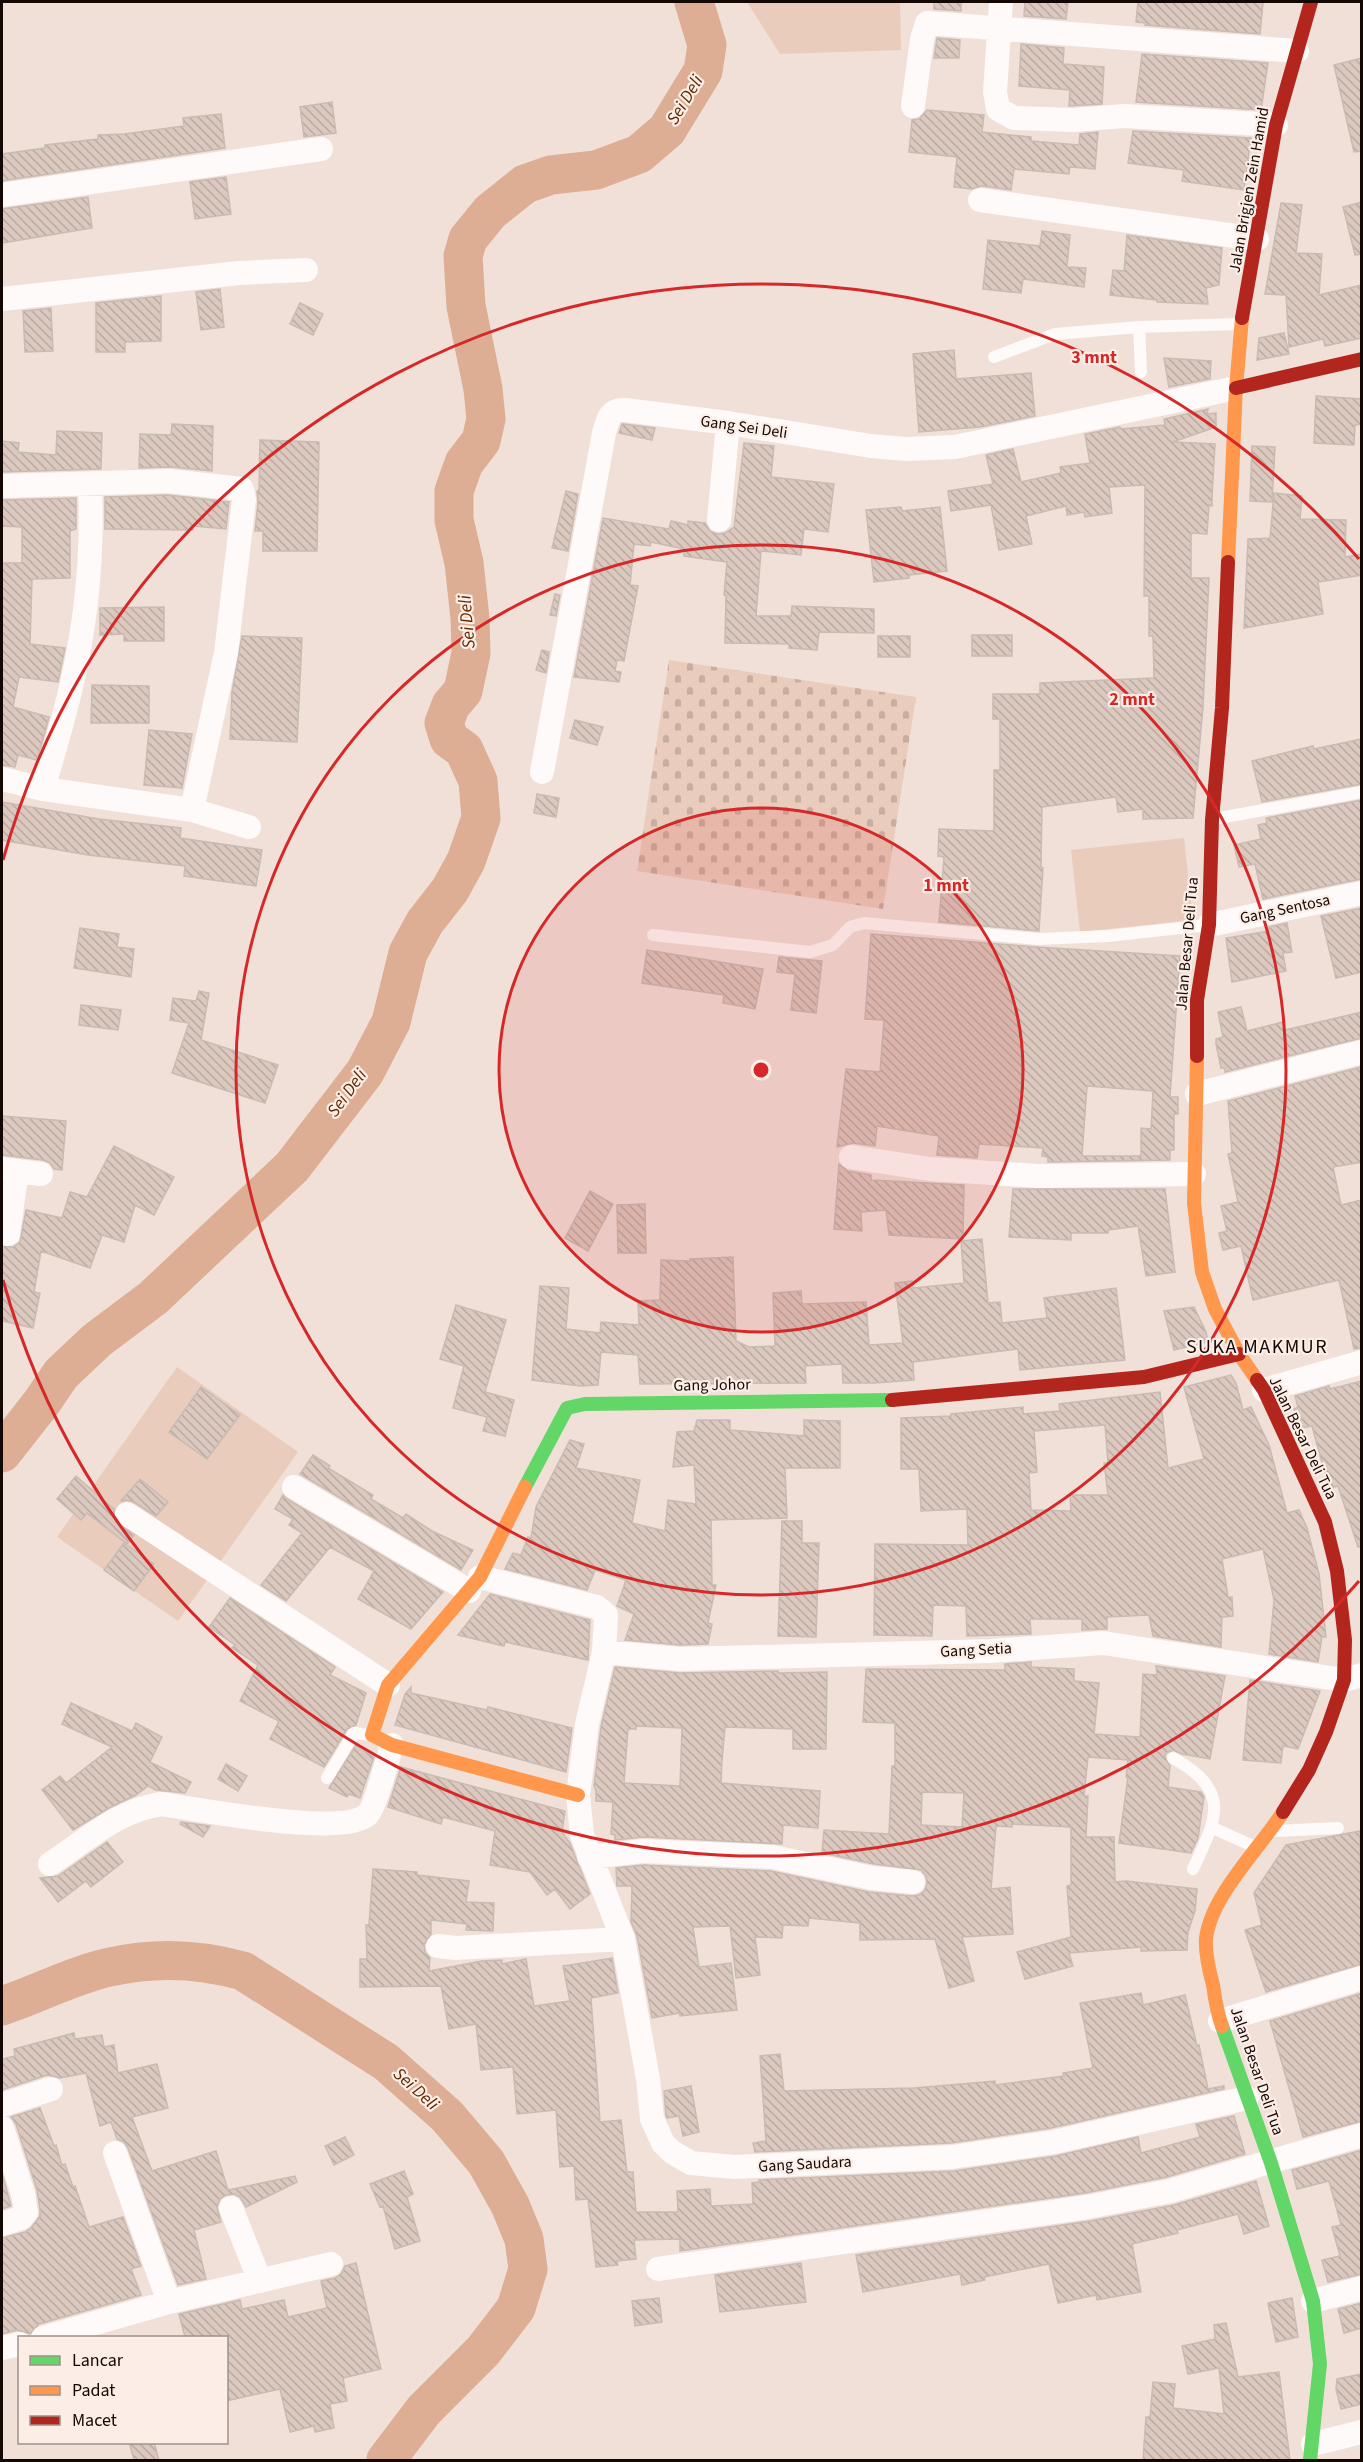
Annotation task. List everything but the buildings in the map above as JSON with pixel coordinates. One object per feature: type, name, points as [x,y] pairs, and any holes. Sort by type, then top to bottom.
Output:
[{"type":"main road","name":"Jalan Brigjen Zein Hamid","points":[[1236,388],[1241,324],[1276,125],[1297,51],[1316,3]]},
{"type":"main road","points":[[1236,388],[1362,359]]},
{"type":"main road","name":"Jalan Besar Deli Tua","points":[[1236,388],[1222,708],[1212,820],[1209,925],[1197,1000],[1194,1203],[1202,1272],[1215,1309],[1239,1354],[1264,1390],[1285,1440],[1325,1522],[1336,1571],[1345,1640],[1353,1678],[1309,1770],[1271,1831],[1226,1889],[1211,1920],[1206,1937],[1206,1953],[1220,2021],[1271,2163],[1313,2301],[1320,2364],[1311,2452]]},
{"type":"main road","name":"Gang Johor","points":[[382,1740],[388,1685],[474,1584],[567,1408],[575,1405],[724,1401],[875,1402],[1144,1377],[1239,1354]]},
{"type":"main road","points":[[382,1740],[579,1795]]},
{"type":"street","points":[[1001,2],[996,102],[1003,113],[1014,118],[1073,120],[1125,116],[1276,125]]},
{"type":"street","points":[[913,106],[926,24],[1297,51]]},
{"type":"street","points":[[2,195],[321,149]]},
{"type":"street","points":[[980,200],[1257,239]]},
{"type":"street","points":[[2,299],[239,273],[306,270]]},
{"type":"street","name":"Gang Sei Deli","points":[[542,772],[604,433],[609,416],[615,411],[624,410],[728,423],[871,446],[906,449],[955,447],[1236,388]]},
{"type":"street","points":[[719,520],[728,423]]},
{"type":"street","points":[[2,486],[169,481],[239,487],[243,492],[244,500],[226,653],[192,810]]},
{"type":"street","points":[[43,789],[72,683],[88,591],[91,542],[90,484]]},
{"type":"street","points":[[2,778],[43,789],[192,810],[249,826]]},
{"type":"street","name":"Gang Sentosa","points":[[1209,925],[1362,893]]},
{"type":"street","points":[[1197,1094],[1362,1053]]},
{"type":"street","points":[[851,1157],[930,1168],[1038,1176],[1194,1174]]},
{"type":"street","points":[[8,1234],[9,1170],[41,1174]]},
{"type":"street","points":[[1264,1390],[1362,1362]]},
{"type":"street","points":[[294,1487],[474,1584]]},
{"type":"street","points":[[127,1514],[388,1685]]},
{"type":"street","name":"Gang Saudara","points":[[474,1584],[597,1607],[606,1615],[604,1652],[587,1724],[579,1795],[582,1835],[623,1939],[648,2079],[652,2119],[665,2146],[692,2163],[734,2167],[952,2157],[1054,2142],[1247,2098]]},
{"type":"street","name":"Gang Setia","points":[[604,1652],[680,1659],[990,1651],[1103,1643],[1353,1678]]},
{"type":"street","points":[[50,1864],[115,1820],[149,1805],[161,1804],[282,1821],[342,1823],[361,1818],[372,1809],[382,1740]]},
{"type":"street","points":[[589,1857],[643,1851],[773,1857],[872,1878],[913,1882]]},
{"type":"street","points":[[438,1946],[456,1948],[623,1939]]},
{"type":"street","points":[[1220,2021],[1362,1978]]},
{"type":"street","points":[[2,2105],[51,2089]]},
{"type":"street","points":[[2,2128],[24,2194],[26,2212],[21,2218],[2,2224]]},
{"type":"street","points":[[658,2269],[1087,2207],[1170,2191],[1362,2135]]},
{"type":"street","points":[[115,2153],[169,2302]]},
{"type":"street","points":[[231,2208],[260,2281]]},
{"type":"street","points":[[51,2336],[114,2328],[169,2302],[331,2264]]},
{"type":"street","points":[[1313,2301],[1362,2288]]},
{"type":"street","points":[[2,2348],[18,2344]]},
{"type":"street","points":[[1311,2452],[1362,2432]]},
{"type":"lane","points":[[994,357],[1023,348],[1048,336],[1139,327],[1241,324]]},
{"type":"lane","points":[[1139,327],[1142,372]]},
{"type":"lane","points":[[1212,820],[1362,792]]},
{"type":"lane","points":[[653,935],[810,952],[833,945],[850,927],[864,923],[1038,939],[1108,936],[1209,925]]},
{"type":"lane","points":[[327,1778],[354,1733],[382,1740]]},
{"type":"lane","points":[[1173,1758],[1201,1777],[1210,1790],[1215,1812],[1212,1828],[1193,1869]]},
{"type":"lane","points":[[1212,1828],[1256,1848]]},
{"type":"lane","points":[[1271,1831],[1338,1828]]},
{"type":"green space","points":[[747,2],[900,2],[901,50],[780,54]]},
{"type":"green space","points":[[669,660],[916,697],[883,909],[637,871]]},
{"type":"green space","points":[[1184,838],[1193,920],[1080,932],[1071,850]]},
{"type":"green space","points":[[177,1367],[298,1452],[178,1621],[57,1537]]},
{"type":"waterway","name":"Sei Deli","points":[[2,1453],[61,1374],[97,1340],[153,1298],[292,1167],[365,1072],[391,1022],[408,953],[425,922],[450,890],[466,861],[481,818],[478,781],[464,750],[449,739],[444,723],[451,705],[463,691],[471,653],[464,563],[454,520],[454,491],[464,463],[481,441],[486,419],[483,389],[466,306],[463,256],[468,239],[490,212],[525,184],[551,175],[596,170],[639,154],[667,130],[703,71],[707,45],[694,2]]},
{"type":"waterway","name":"Sei Deli","points":[[2,2006],[83,1975],[127,1964],[160,1961],[194,1962],[243,1971],[386,2062],[447,2116],[486,2162],[510,2205],[524,2239],[528,2269],[516,2308],[483,2351],[424,2410],[386,2460]]},
{"type":"traffic: fast","points":[[525,1487],[567,1408],[585,1404],[892,1400]]},
{"type":"traffic: fast","points":[[1222,2026],[1271,2163],[1313,2301],[1320,2364],[1310,2460]]},
{"type":"traffic: slow","points":[[1228,562],[1236,388],[1242,318]]},
{"type":"traffic: slow","points":[[1197,1056],[1194,1203],[1202,1272],[1215,1309],[1239,1354],[1257,1380]]},
{"type":"traffic: slow","points":[[525,1487],[480,1577],[388,1685],[372,1735],[392,1745],[578,1795]]},
{"type":"traffic: slow","points":[[1222,2026],[1207,1956],[1206,1939],[1210,1923],[1216,1906],[1237,1873],[1283,1812]]},
{"type":"traffic: jam","points":[[1242,318],[1276,125],[1311,2]]},
{"type":"traffic: jam","points":[[1236,388],[1362,359]]},
{"type":"traffic: jam","points":[[1197,1056],[1197,1000],[1209,925],[1212,820],[1222,708],[1228,562]]},
{"type":"traffic: jam","points":[[892,1400],[1144,1377],[1239,1354]]},
{"type":"traffic: jam","points":[[1257,1380],[1264,1390],[1325,1522],[1337,1571],[1345,1640],[1344,1680],[1326,1732],[1309,1770],[1283,1812]]},
{"type":"district","name":"SUKA MAKMUR","points":[[1257,1347]]}]
